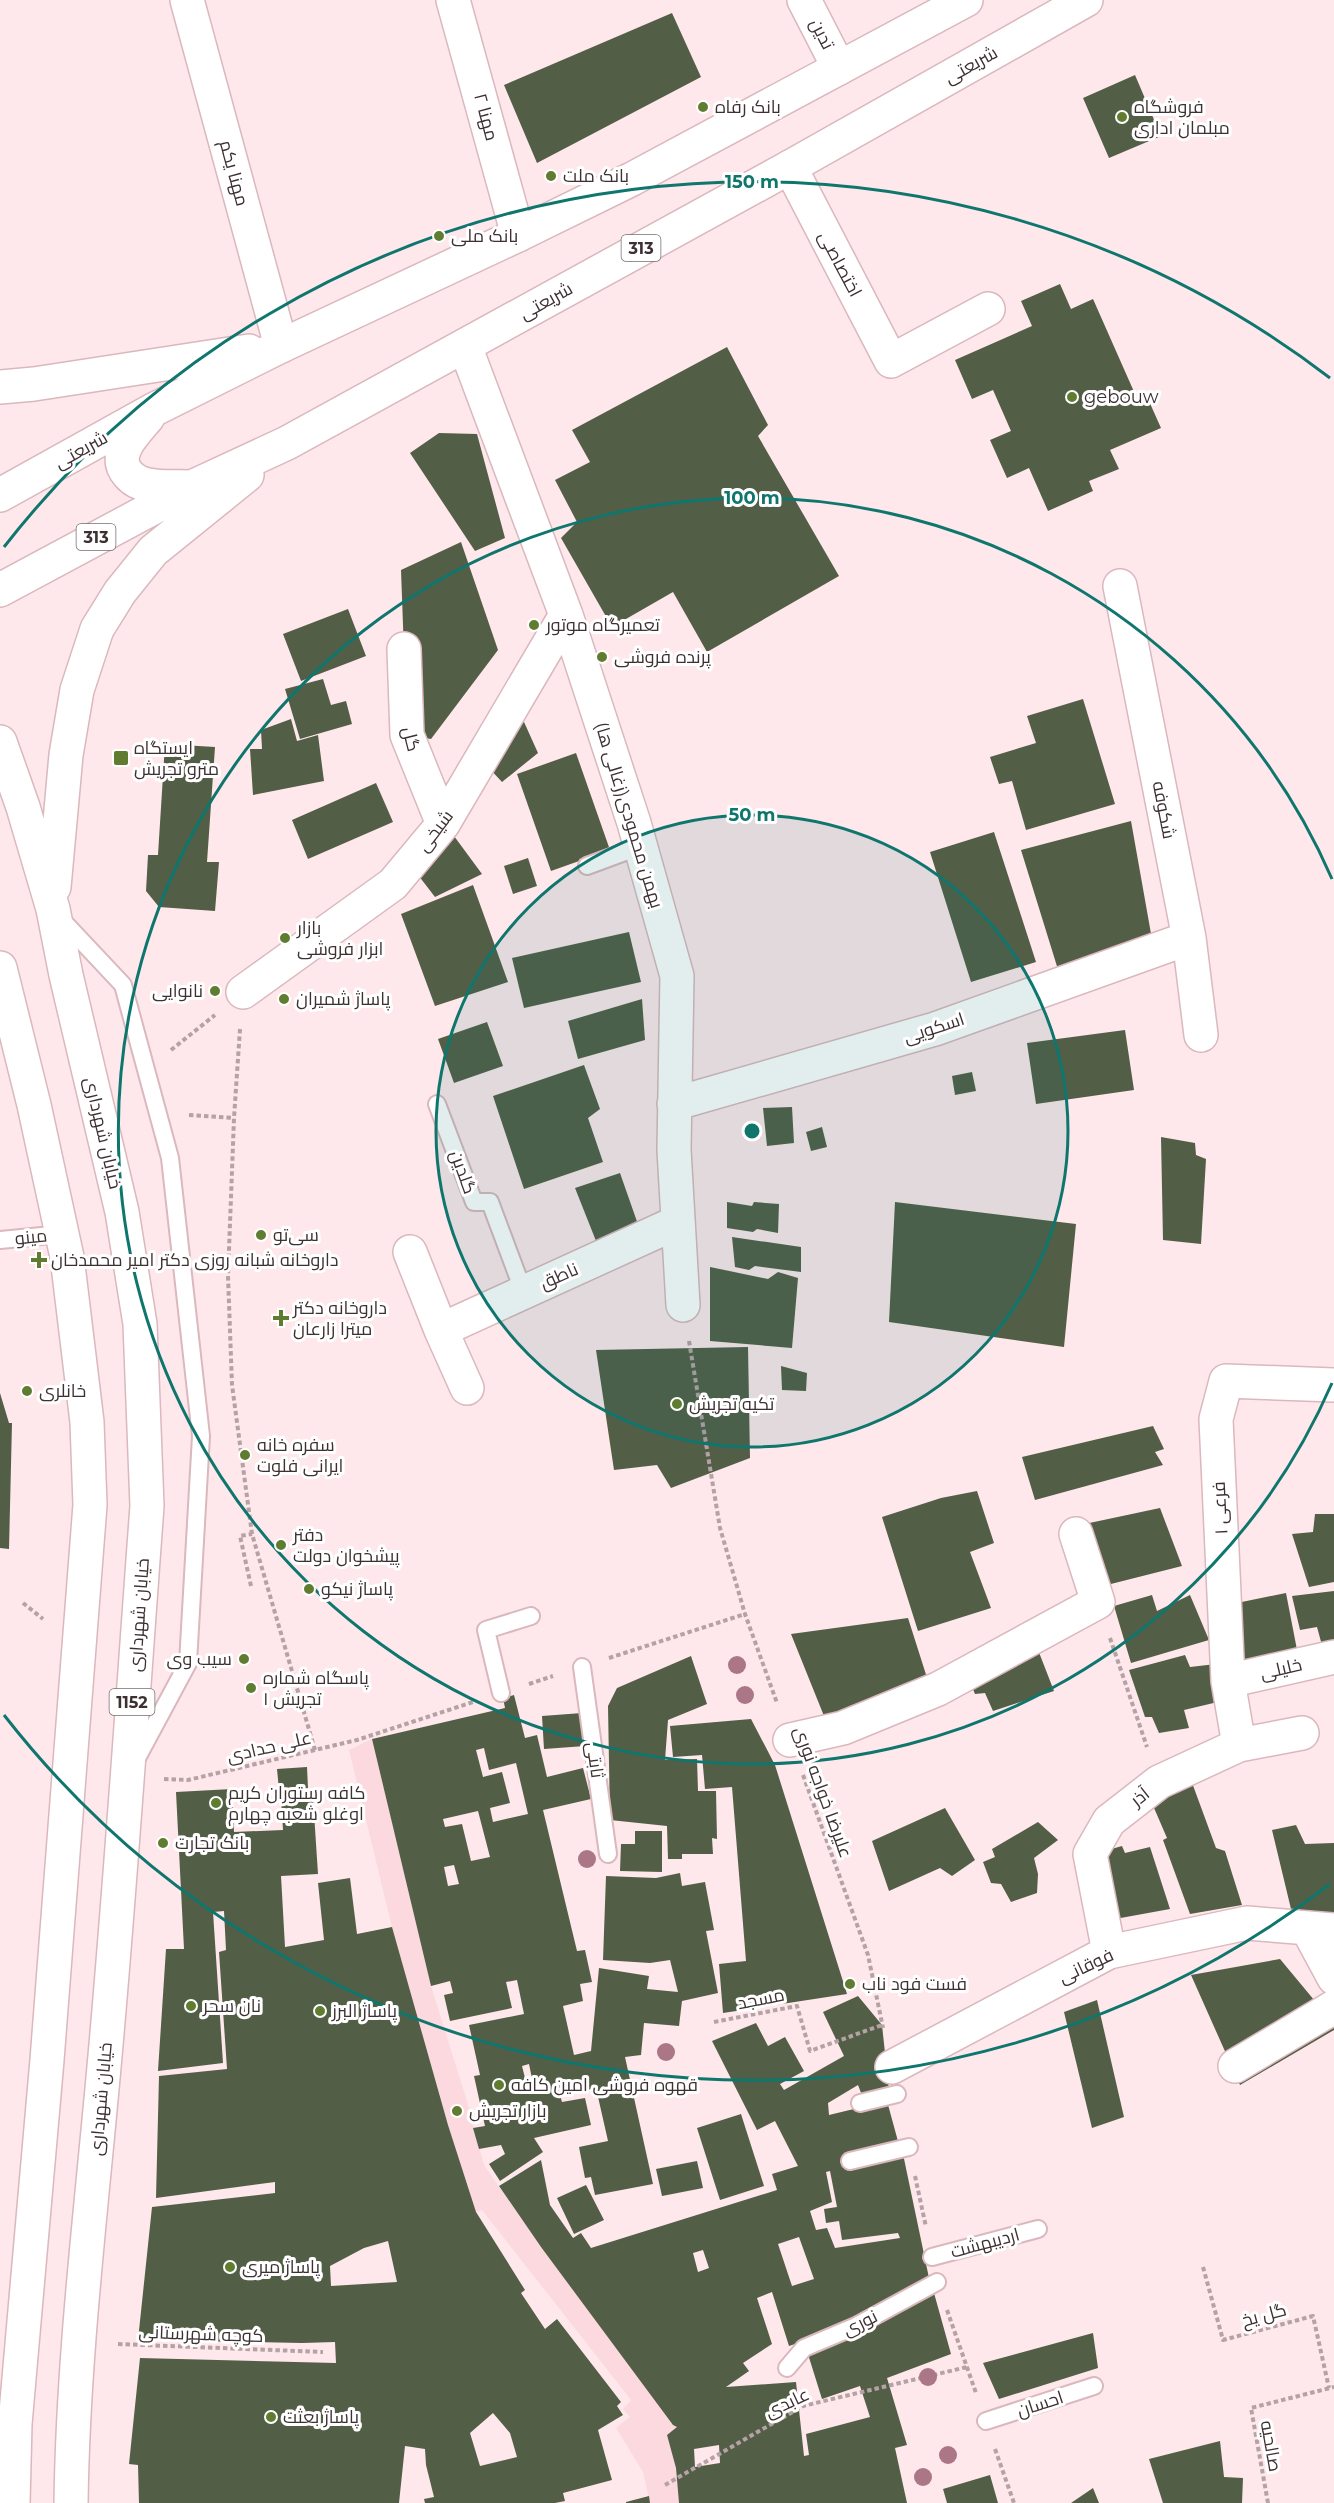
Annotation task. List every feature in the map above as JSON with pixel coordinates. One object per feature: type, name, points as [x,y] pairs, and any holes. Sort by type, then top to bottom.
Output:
[{"type":"main road","name":"مهنا یکم","points":[[187,0],[281,346]]},
{"type":"main road","name":"مهنا ۲","points":[[453,0],[518,235]]},
{"type":"main road","name":"تدین","points":[[804,0],[839,68]]},
{"type":"main road","name":"شریعتی","points":[[0,495],[155,409],[632,178],[966,0]]},
{"type":"main road","name":"شریعتی","points":[[0,590],[192,487],[288,443],[790,167],[1086,0]]},
{"type":"main road","name":"اختصاصی","points":[[790,167],[891,361],[988,309]]},
{"type":"main road","name":"بهمن محمودی(زغالی ها)","points":[[465,345],[566,615],[641,846],[676,976],[674,1104],[683,1305]]},
{"type":"main road","points":[[0,387],[34,384],[281,346]]},
{"type":"main road","points":[[155,409],[129,439],[122,455],[124,470],[133,479],[148,485],[192,487]]},
{"type":"main road","points":[[53,909],[66,755],[77,690],[98,629],[120,592],[153,551],[288,443]]},
{"type":"main road","name":"شکوفه","points":[[1120,586],[1189,938],[1201,1035]]},
{"type":"main road","name":"شیخی","points":[[243,992],[393,884],[443,824],[566,615]]},
{"type":"main road","name":"گل","points":[[404,649],[406,735],[443,824]]},
{"type":"main road","name":"خیابان شهرداری","points":[[0,742],[53,909],[66,975],[122,1212],[140,1324],[147,1506],[104,2065],[78,2343],[72,2427],[71,2503]]},
{"type":"main road","name":"اسکویی","points":[[674,1104],[935,1029],[1189,938]]},
{"type":"main road","points":[[0,968],[9,1038],[67,1257],[87,1422],[90,1505],[48,2048],[15,2424],[13,2503]]},
{"type":"main road","name":"ناطق","points":[[441,1330],[678,1222]]},
{"type":"main road","points":[[410,1252],[467,1388]]},
{"type":"main road","name":"فرعی ۱","points":[[1239,1745],[1228,1682],[1215,1419],[1226,1381],[1334,1385]]},
{"type":"main road","points":[[790,1740],[843,1728],[938,1689],[1098,1602],[1076,1534]]},
{"type":"main road","name":"خلیلی","points":[[1228,1682],[1334,1657]]},
{"type":"main road","points":[[1159,1782],[1239,1745],[1302,1733]]},
{"type":"main road","name":"آذر","points":[[1109,1952],[1090,1854],[1109,1821],[1159,1782]]},
{"type":"main road","name":"فوقانی","points":[[895,2081],[1109,1952],[1247,1923],[1321,1929]]},
{"type":"main road","points":[[1321,1929],[1334,1978]]},
{"type":"main road","points":[[1235,2066],[1334,2007]]},
{"type":"lane","points":[[587,866],[641,846]]},
{"type":"lane","points":[[53,909],[123,985],[170,1158],[201,1436],[188,1663],[126,1777]]},
{"type":"lane","name":"گلدین","points":[[437,1104],[474,1202],[490,1202],[524,1293]]},
{"type":"lane","name":"مینو","points":[[0,1240],[62,1234]]},
{"type":"lane","points":[[501,1694],[486,1630],[531,1616]]},
{"type":"lane","name":"ثابتی","points":[[582,1666],[608,1854]]},
{"type":"lane","points":[[606,1836],[623,1836]]},
{"type":"lane","points":[[861,2103],[895,2081]]},
{"type":"lane","points":[[850,2161],[909,2147]]},
{"type":"lane","name":"اردیبهشت","points":[[932,2257],[1038,2229]]},
{"type":"lane","name":"نوری","points":[[787,2368],[804,2348],[856,2326],[938,2282]]},
{"type":"lane","name":"احسان","points":[[986,2421],[1094,2386]]},
{"type":"path","points":[[243,992],[234,1118],[228,1276],[232,1385],[252,1534],[315,1750]]},
{"type":"path","points":[[216,1117],[234,1118]]},
{"type":"path","name":"علیرضا خواجه نوری","points":[[683,1305],[720,1528],[745,1614],[868,1955],[895,2081]]},
{"type":"path","points":[[251,1586],[240,1536],[252,1534]]},
{"type":"path","name":"آذر","points":[[1098,1602],[1159,1782]]},
{"type":"path","name":"علی حدادی","points":[[188,1780],[357,1740]]},
{"type":"path","name":"مسجد","points":[[714,2022],[797,2006],[810,2051],[882,2025]]},
{"type":"path","name":"گل یخ","points":[[1203,2267],[1223,2340],[1313,2316],[1332,2388]]},
{"type":"path","name":"کوچه شهرستانی","points":[[78,2343],[323,2352]]},
{"type":"path","name":"عابدی","points":[[665,2485],[803,2406],[967,2367]]},
{"type":"path","name":"صالحیه","points":[[1268,2503],[1251,2408],[1332,2388]]},
{"type":"shaded area","name":"بازار تجریش","points":[[372,1739],[431,1986],[484,2165],[541,2247],[677,2427],[667,2435],[676,2468],[679,2503],[650,2503],[643,2472],[616,2428],[630,2417],[623,2409],[631,2400],[482,2210],[476,2212],[448,2125],[392,1927],[349,1750]]},
{"type":"building","points":[[672,13],[701,77],[537,163],[504,85]]},
{"type":"building","name":"فروشگاه مبلمان اداری","points":[[1135,75],[1161,136],[1109,158],[1083,98]]},
{"type":"building","name":"gebouw","points":[[1060,284],[1071,309],[1093,299],[1135,394],[1144,390],[1161,428],[1110,450],[1119,469],[1089,481],[1093,491],[1048,511],[1029,468],[1007,478],[990,440],[1011,431],[993,390],[972,399],[955,360],[1032,326],[1021,301]]},
{"type":"building","points":[[727,347],[768,425],[758,436],[839,576],[707,652],[673,592],[612,627],[561,538],[577,522],[555,480],[590,462],[572,430]]},
{"type":"building","points":[[439,433],[477,434],[505,538],[475,551],[410,453]]},
{"type":"building","points":[[461,542],[498,650],[431,739],[407,735],[401,570]]},
{"type":"building","points":[[348,609],[366,656],[301,681],[283,634]]},
{"type":"building","points":[[323,679],[331,705],[346,701],[352,724],[300,739],[285,689]]},
{"type":"building","points":[[1083,699],[1115,804],[1026,830],[1012,781],[999,784],[990,757],[1036,743],[1027,716]]},
{"type":"building","points":[[515,702],[538,753],[502,782],[475,753]]},
{"type":"building","points":[[291,719],[297,741],[318,735],[324,781],[253,795],[250,749],[262,749],[261,730]]},
{"type":"building","points":[[165,744],[215,747],[207,862],[219,862],[215,911],[159,907],[146,891],[148,855],[158,855]]},
{"type":"building","points":[[576,753],[610,850],[551,871],[517,774]]},
{"type":"building","points":[[376,783],[393,822],[308,859],[292,820]]},
{"type":"building","points":[[1131,821],[1153,945],[1060,976],[1021,850]]},
{"type":"building","points":[[994,832],[1036,962],[971,982],[930,852]]},
{"type":"building","points":[[454,836],[482,874],[435,897],[415,871]]},
{"type":"building","points":[[528,858],[537,886],[513,894],[504,866]]},
{"type":"building","points":[[473,885],[508,982],[435,1006],[401,914]]},
{"type":"building","points":[[629,932],[641,982],[524,1008],[512,958]]},
{"type":"building","points":[[642,999],[645,1040],[578,1059],[568,1021]]},
{"type":"building","points":[[487,1022],[503,1066],[454,1083],[438,1039]]},
{"type":"building","points":[[1125,1030],[1134,1090],[1036,1104],[1027,1043]]},
{"type":"building","points":[[584,1065],[600,1109],[588,1118],[603,1162],[524,1189],[493,1096]]},
{"type":"building","points":[[972,1072],[976,1091],[955,1095],[952,1076]]},
{"type":"building","points":[[792,1107],[794,1143],[767,1146],[763,1108]]},
{"type":"building","points":[[822,1127],[827,1147],[811,1151],[806,1132]]},
{"type":"building","points":[[1161,1137],[1195,1143],[1196,1155],[1206,1159],[1201,1244],[1163,1240]]},
{"type":"building","points":[[620,1173],[641,1233],[600,1251],[575,1188]]},
{"type":"building","points":[[727,1202],[752,1206],[754,1202],[779,1204],[778,1233],[757,1229],[753,1232],[727,1228]]},
{"type":"building","points":[[895,1202],[1076,1224],[1064,1347],[889,1322]]},
{"type":"building","points":[[732,1237],[801,1247],[801,1272],[755,1266],[749,1270],[735,1267]]},
{"type":"building","points":[[710,1267],[768,1279],[778,1272],[798,1278],[792,1348],[710,1341]]},
{"type":"building","name":"تکیه تجریش","points":[[748,1347],[750,1458],[671,1488],[657,1465],[614,1470],[596,1350]]},
{"type":"building","points":[[781,1366],[807,1373],[806,1391],[782,1390]]},
{"type":"building","points":[[0,1393],[9,1423],[12,1423],[9,1549],[0,1548]]},
{"type":"building","points":[[1153,1426],[1164,1449],[1155,1452],[1163,1465],[1035,1500],[1022,1457]]},
{"type":"building","points":[[977,1491],[994,1543],[970,1552],[991,1608],[918,1631],[882,1517],[941,1498]]},
{"type":"building","points":[[1160,1508],[1182,1566],[1099,1587],[1080,1525]]},
{"type":"building","points":[[1315,1514],[1334,1514],[1334,1582],[1309,1587],[1292,1534],[1313,1532]]},
{"type":"building","points":[[1334,1591],[1334,1646],[1323,1649],[1317,1627],[1300,1630],[1292,1596]]},
{"type":"building","points":[[1286,1593],[1298,1655],[1244,1666],[1232,1604]]},
{"type":"building","points":[[1152,1595],[1157,1611],[1190,1595],[1209,1640],[1131,1663],[1114,1606]]},
{"type":"building","points":[[908,1618],[929,1684],[826,1721],[791,1634]]},
{"type":"building","points":[[1033,1637],[1054,1691],[993,1711],[985,1693],[975,1694],[964,1668]]},
{"type":"building","points":[[1185,1655],[1190,1667],[1216,1664],[1222,1701],[1184,1710],[1189,1728],[1159,1733],[1152,1717],[1145,1717],[1129,1670]]},
{"type":"building","points":[[691,1656],[707,1704],[668,1720],[665,1760],[697,1759],[698,1791],[716,1791],[717,1839],[712,1838],[713,1854],[682,1854],[682,1859],[668,1859],[667,1826],[610,1820],[608,1706],[617,1688]]},
{"type":"building","points":[[514,1695],[525,1738],[537,1735],[547,1777],[583,1768],[591,1799],[543,1810],[577,1951],[585,1950],[592,1982],[580,1984],[583,2001],[563,2006],[574,2055],[591,2051],[599,1968],[649,1976],[647,1989],[678,1992],[670,1960],[650,1963],[603,1960],[606,1876],[656,1878],[680,1873],[682,1886],[705,1882],[714,1930],[706,1931],[718,1993],[682,2001],[679,2026],[644,2023],[641,2055],[625,2057],[653,2184],[595,2195],[591,2177],[585,2178],[579,2147],[608,2141],[596,2088],[567,2094],[566,2086],[558,2088],[562,2102],[585,2098],[591,2125],[534,2138],[543,2152],[500,2181],[489,2164],[505,2154],[501,2145],[479,2149],[473,2128],[485,2126],[474,2076],[480,2075],[469,2025],[524,2014],[517,1980],[506,1982],[512,2008],[450,2021],[444,1995],[453,1993],[450,1981],[431,1986],[372,1739],[505,1708],[503,1698]],"holes":[[[484,1748],[489,1770],[516,1763],[528,1814],[493,1822],[490,1808],[510,1803],[502,1772],[483,1777],[476,1750]],[[478,1811],[490,1857],[471,1861],[462,1824],[445,1827],[443,1819]],[[454,1865],[459,1884],[448,1886],[444,1867]],[[529,2064],[535,2093],[529,2094],[522,2066]]]},
{"type":"building","points":[[582,1713],[585,1746],[544,1749],[542,1716]]},
{"type":"building","points":[[751,1719],[775,1765],[847,1994],[723,2013],[719,1964],[746,1961],[732,1787],[705,1789],[702,1755],[673,1757],[670,1726]]},
{"type":"building","points":[[307,1767],[308,1788],[279,1790],[277,1769]]},
{"type":"building","points":[[1191,1780],[1216,1848],[1225,1851],[1242,1905],[1190,1914],[1163,1840],[1167,1838],[1148,1794]]},
{"type":"building","points":[[232,1789],[234,1832],[283,1830],[281,1799],[313,1798],[318,1874],[281,1876],[285,1947],[324,1940],[318,1883],[350,1878],[357,1934],[392,1927],[448,2125],[476,2212],[525,2290],[521,2293],[545,2329],[557,2319],[621,2402],[617,2406],[623,2415],[598,2430],[612,2480],[563,2493],[565,2501],[555,2503],[425,2503],[424,2499],[434,2497],[426,2465],[425,2449],[405,2446],[399,2503],[139,2503],[138,2465],[129,2464],[140,2358],[336,2363],[335,2342],[138,2340],[152,2207],[275,2193],[275,2182],[156,2198],[159,2076],[227,2069],[219,1952],[226,1950],[224,1911],[213,1912],[223,2063],[158,2071],[166,1949],[184,1949],[176,1792]],"holes":[[[388,2241],[397,2282],[331,2286],[330,2266],[364,2248]],[[493,2413],[510,2433],[517,2457],[480,2466],[470,2433]]]},
{"type":"building","points":[[945,1808],[975,1860],[952,1876],[940,1868],[889,1891],[872,1841]]},
{"type":"building","points":[[1038,1822],[1058,1840],[1034,1858],[1038,1874],[1037,1893],[1011,1902],[1001,1884],[991,1883],[983,1862],[995,1857],[992,1849]]},
{"type":"building","points":[[1296,1825],[1305,1844],[1334,1843],[1334,1913],[1291,1909],[1272,1830]]},
{"type":"building","points":[[635,1831],[662,1831],[662,1872],[620,1871],[621,1844],[635,1844]]},
{"type":"building","points":[[1122,1846],[1125,1853],[1150,1847],[1170,1909],[1115,1919],[1101,1852]]},
{"type":"building","points":[[1280,1959],[1334,2024],[1334,2030],[1240,2085],[1191,1975]]},
{"type":"building","points":[[858,1996],[882,2025],[889,2090],[863,2098],[858,2085],[828,2103],[829,2115],[887,2101],[899,2145],[841,2159],[842,2167],[903,2154],[929,2278],[831,2332],[789,2346],[772,2292],[757,2298],[772,2344],[743,2363],[749,2371],[726,2387],[796,2382],[804,2456],[809,2455],[806,2434],[870,2417],[860,2386],[822,2399],[807,2351],[934,2293],[951,2354],[887,2378],[907,2445],[895,2448],[907,2503],[679,2503],[676,2468],[667,2435],[677,2427],[673,2425],[541,2247],[499,2186],[541,2160],[550,2205],[573,2238],[581,2233],[591,2248],[777,2190],[772,2174],[798,2166],[775,2121],[757,2130],[712,2041],[756,2023],[768,2046],[785,2037],[804,2071],[780,2084],[784,2090],[844,2056],[823,2012]],"holes":[[[830,2171],[837,2207],[824,2209],[826,2223],[839,2221],[842,2240],[898,2233],[900,2238],[835,2248],[827,2228],[816,2230],[810,2211],[832,2202],[826,2172]],[[799,2237],[814,2279],[792,2286],[778,2244]],[[703,2250],[709,2268],[698,2272],[693,2253]],[[719,2445],[720,2463],[695,2467],[694,2449]]]},
{"type":"building","points":[[1097,2000],[1124,2117],[1092,2128],[1064,2012]]},
{"type":"building","points":[[741,2114],[764,2186],[720,2200],[697,2128]]},
{"type":"building","points":[[697,2161],[703,2188],[662,2196],[656,2169]]},
{"type":"building","points":[[586,2185],[604,2220],[574,2234],[557,2198]]},
{"type":"building","points":[[1093,2333],[1098,2368],[999,2399],[983,2363]]},
{"type":"building","points":[[1220,2441],[1224,2477],[1243,2478],[1242,2503],[1163,2503],[1149,2459]]},
{"type":"building","points":[[990,2475],[998,2503],[947,2503],[943,2489]]},
{"type":"building","points":[[1093,2488],[1099,2503],[1071,2503]]},
{"type":"building","points":[[649,2496],[650,2503],[626,2503],[626,2502]]},
{"type":"place","name":"بانک رفاه","points":[[703,107]]},
{"type":"place","name":"فروشگاه مبلمان اداری","points":[[1122,117]]},
{"type":"place","name":"بانک ملت","points":[[551,176]]},
{"type":"place","name":"بانک ملی","points":[[439,236]]},
{"type":"place","name":"gebouw","points":[[1072,397]]},
{"type":"place","name":"تعمیرگاه موتور","points":[[534,625]]},
{"type":"place","name":"پرنده فروشی","points":[[602,657]]},
{"type":"place","name":"ایستگاه مترو تجریش","points":[[121,758]]},
{"type":"place","name":"بازار ابزار فروشی","points":[[285,938]]},
{"type":"place","name":"نانوایی","points":[[215,991]]},
{"type":"place","name":"پاساژ شمیران","points":[[284,999]]},
{"type":"place","name":"سی‌تو","points":[[261,1235]]},
{"type":"place","name":"داروخانه شبانه روزی دکتر امیر محمدخان","points":[[39,1260]]},
{"type":"place","name":"داروخانه دکتر میترا زارعان","points":[[281,1318]]},
{"type":"place","name":"خانلری","points":[[27,1391]]},
{"type":"place","name":"تکیه تجریش","points":[[677,1404]]},
{"type":"place","name":"سفره خانه ایرانی فلوت","points":[[245,1455]]},
{"type":"place","name":"دفتر پیشخوان دولت","points":[[281,1545]]},
{"type":"place","name":"پاساژ نیکو","points":[[309,1589]]},
{"type":"place","name":"سیب وی","points":[[244,1659]]},
{"type":"place","name":"پاسگاه شماره ۱ تجریش","points":[[251,1688]]},
{"type":"place","name":"کافه رستوران کریم اوغلو شعبه چهارم","points":[[216,1803]]},
{"type":"place","name":"بانک تجارت","points":[[163,1843]]},
{"type":"place","name":"فست فود ناب","points":[[850,1984]]},
{"type":"place","name":"نان سحر","points":[[191,2006]]},
{"type":"place","name":"پاساژ البرز","points":[[320,2011]]},
{"type":"place","name":"قهوه فروشی امین کافه","points":[[499,2085]]},
{"type":"place","name":"بازار تجریش","points":[[457,2111]]},
{"type":"place","name":"پاساژ میری","points":[[230,2267]]},
{"type":"place","name":"پاساژ بعثت","points":[[271,2417]]}]
